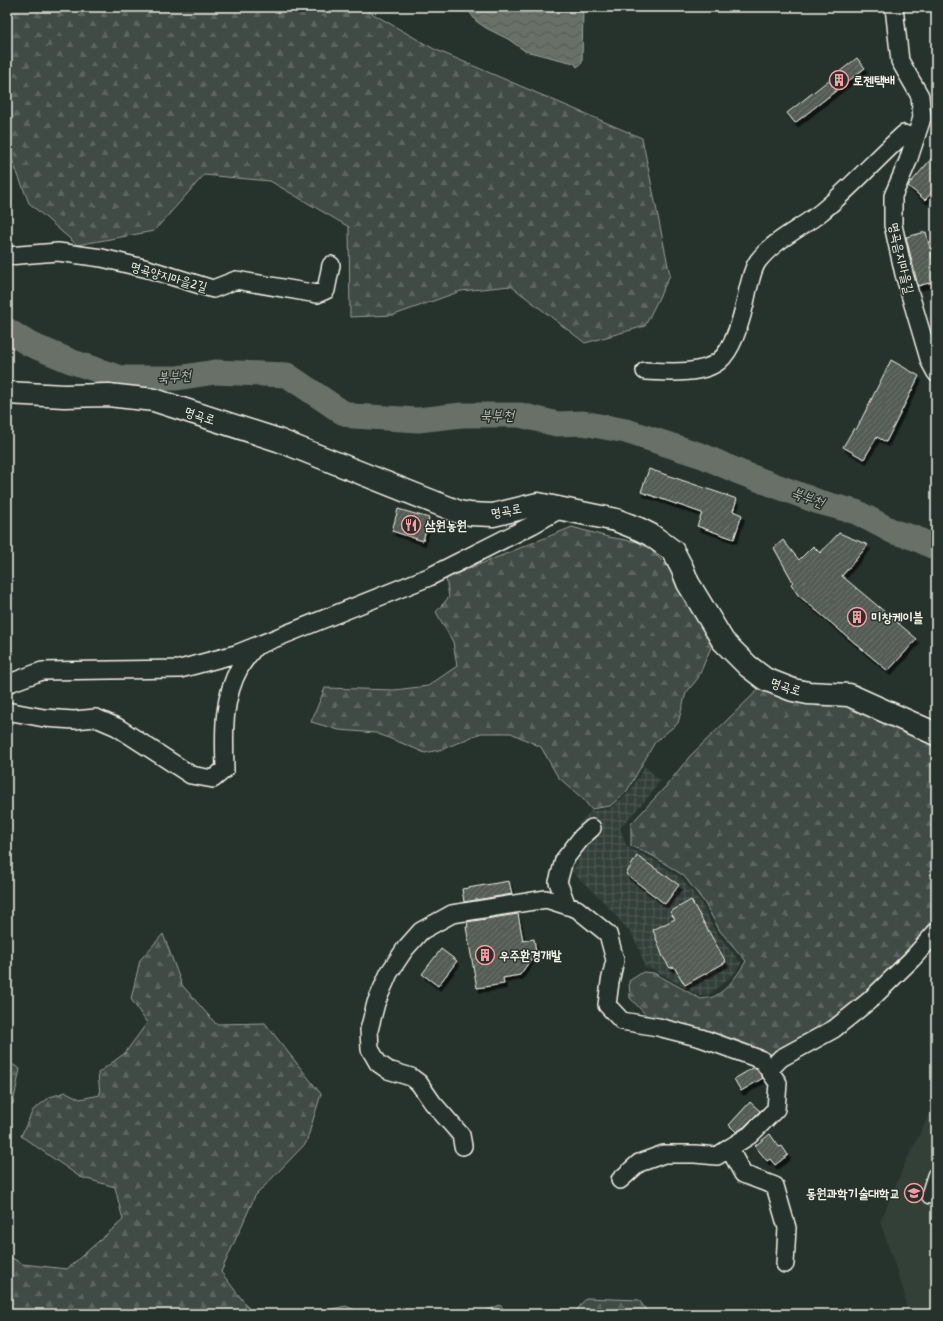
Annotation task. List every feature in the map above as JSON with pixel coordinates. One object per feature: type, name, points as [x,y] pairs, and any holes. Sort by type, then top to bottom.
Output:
[{"type":"main road","name":"명곡로","points":[[7,393],[19,392],[64,396],[108,395],[154,400],[278,440],[458,512],[493,515],[538,504],[562,508],[628,524],[651,535],[673,551],[688,583],[722,641],[748,666],[765,679],[792,690],[808,693],[849,695],[936,734]]},
{"type":"street","name":"명곡음지마을길","points":[[894,7],[900,61],[920,96],[922,118],[908,161],[893,196],[893,225],[904,274],[930,362],[936,373]]},
{"type":"street","points":[[646,371],[673,373],[690,372],[711,366],[718,362],[728,352],[743,314],[753,272],[757,263],[765,252],[820,214],[904,134],[915,139]]},
{"type":"street","name":"명곡양지마을2길","points":[[7,256],[58,252],[102,258],[148,268],[213,289],[236,280],[317,294],[326,290],[331,265]]},
{"type":"street","points":[[7,684],[42,671],[180,669],[230,656],[429,577],[532,525],[562,508]]},
{"type":"street","points":[[7,711],[44,718],[74,720],[96,718],[117,727],[190,775],[213,779],[225,769],[224,728],[229,692],[240,666],[255,647]]},
{"type":"street","points":[[567,906],[558,882],[564,860],[582,837],[592,828]]},
{"type":"street","points":[[463,1146],[461,1134],[432,1102],[419,1083],[411,1077],[388,1070],[378,1063],[370,1049],[369,1030],[376,1003],[389,974],[405,949],[421,931],[452,914],[546,899],[577,909],[608,934],[615,960],[607,1005],[622,1021],[687,1035],[736,1050],[762,1060],[778,1084],[776,1109],[750,1135],[717,1156],[664,1154],[639,1163],[620,1180]]},
{"type":"street","points":[[769,1070],[780,1058],[834,1029],[870,1000],[912,959],[936,932]]},
{"type":"street","points":[[729,1148],[743,1174],[776,1186],[787,1228],[785,1264]]},
{"type":"street","points":[[930,1195],[936,1176]]},
{"type":"shaded area","points":[[645,766],[660,781],[649,796],[620,828],[627,847],[654,860],[682,879],[701,903],[716,932],[741,963],[735,973],[710,994],[700,996],[654,970],[645,968],[638,946],[630,932],[601,899],[572,872],[585,848],[575,834],[577,826],[591,811],[609,809],[629,793]]},
{"type":"shaded area","name":"동원과학기술대학교","points":[[936,1101],[936,1314],[907,1314],[904,1292],[880,1222],[905,1163]]},
{"type":"green space","points":[[7,7],[361,7],[434,49],[642,138],[670,275],[645,326],[585,343],[511,286],[461,291],[394,315],[350,317],[349,227],[270,181],[204,175],[154,231],[77,245],[29,203],[7,147]]},
{"type":"green space","points":[[572,527],[608,537],[644,543],[668,567],[712,645],[698,678],[686,693],[678,723],[655,742],[627,791],[610,806],[591,809],[583,799],[558,777],[541,747],[511,733],[481,733],[443,749],[425,753],[376,733],[339,730],[311,722],[325,688],[394,690],[428,686],[457,666],[453,642],[436,612],[449,597],[446,578]]},
{"type":"green space","points":[[761,687],[845,703],[910,731],[936,747],[936,919],[855,1005],[804,1040],[774,1055],[734,1039],[679,1026],[646,1015],[630,998],[629,981],[643,972],[654,973],[701,999],[710,998],[723,991],[728,986],[746,961],[720,931],[704,902],[684,876],[653,856],[631,846],[631,824],[666,786],[690,756]]},
{"type":"green space","points":[[163,934],[182,985],[216,1024],[265,1023],[321,1094],[306,1143],[255,1196],[221,1272],[253,1314],[7,1314],[7,1255],[22,1264],[67,1269],[123,1220],[115,1187],[80,1177],[21,1136],[33,1110],[50,1097],[66,1092],[80,1099],[100,1095],[98,1073],[125,1053],[147,1023],[131,999],[140,960]]},
{"type":"green space","points":[[7,1061],[20,1069],[13,1104],[7,1106]]},
{"type":"green space","points":[[586,1298],[639,1300],[649,1314],[574,1314]]},
{"type":"green space","points":[[500,1305],[508,1314],[479,1314]]},
{"type":"green space","points":[[346,1306],[363,1314],[309,1314]]},
{"type":"water","points":[[466,7],[583,7],[582,63],[577,67],[574,63],[525,51],[508,39],[476,21]]},
{"type":"building","name":"로젠택배","points":[[857,58],[865,68],[795,123],[787,113]]},
{"type":"building","points":[[936,153],[936,188],[925,200],[908,186]]},
{"type":"building","points":[[926,232],[936,273],[936,281],[918,286],[906,237]]},
{"type":"building","points":[[891,360],[919,376],[886,442],[877,437],[864,459],[843,447],[854,428],[856,430]]},
{"type":"building","points":[[649,469],[737,499],[733,511],[742,515],[734,539],[697,526],[702,513],[641,492]]},
{"type":"building","name":"삼원농원","points":[[398,509],[429,518],[423,541],[392,531]]},
{"type":"building","name":"미창케이블","points":[[839,533],[868,545],[842,576],[917,639],[888,671],[798,595],[791,584],[793,582],[774,548],[783,540],[799,560],[813,546],[820,553]]},
{"type":"building","points":[[637,856],[679,885],[665,904],[626,874]]},
{"type":"building","points":[[509,881],[512,894],[464,902],[462,889]]},
{"type":"building","points":[[691,900],[726,962],[685,985],[674,967],[670,968],[663,957],[653,930],[675,919],[670,912]]},
{"type":"building","points":[[518,914],[523,941],[534,939],[536,952],[520,975],[503,978],[504,984],[477,988],[466,927],[468,927],[467,922]]},
{"type":"building","points":[[441,949],[457,961],[438,986],[422,974]]},
{"type":"building","points":[[753,1068],[756,1068],[763,1078],[741,1091],[734,1079]]},
{"type":"building","points":[[750,1102],[760,1111],[744,1127],[736,1132],[729,1125]]},
{"type":"building","points":[[770,1134],[779,1147],[782,1146],[788,1155],[775,1165],[770,1159],[767,1161],[755,1146]]},
{"type":"waterway","name":"북부천","points":[[7,330],[29,344],[73,362],[121,378],[177,378],[215,372],[287,375],[342,412],[353,416],[418,420],[462,415],[520,415],[557,424],[583,423],[626,431],[703,456],[739,472],[819,502],[856,512],[894,532],[915,538],[936,548]]},
{"type":"place","name":"로젠택배","points":[[839,80]]},
{"type":"place","name":"삼원농원","points":[[411,525]]},
{"type":"place","name":"미창케이블","points":[[857,617]]},
{"type":"place","name":"우주환경개발","points":[[485,955]]},
{"type":"place","name":"동원과학기술대학교","points":[[914,1193]]}]
